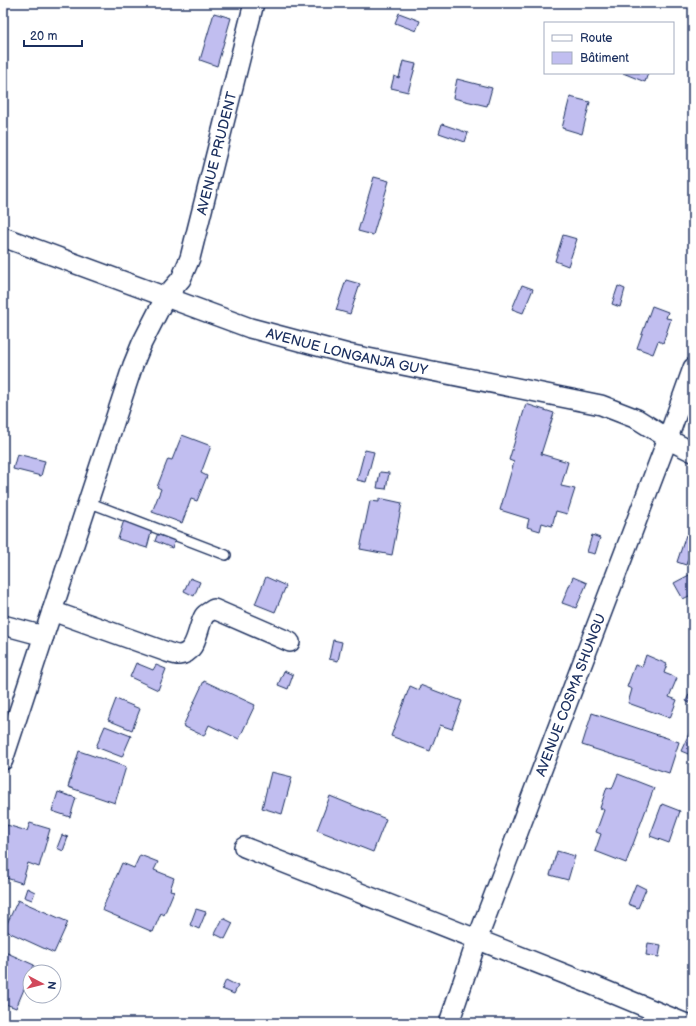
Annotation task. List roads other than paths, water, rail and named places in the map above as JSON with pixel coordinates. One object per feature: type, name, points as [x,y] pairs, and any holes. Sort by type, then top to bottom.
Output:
[{"type":"street","name":"AVENUE PRUDENT","points":[[3,760],[133,366],[142,343],[166,296],[181,279],[190,258],[254,3]]},
{"type":"street","name":"AVENUE LONGANJA GUY","points":[[3,237],[250,328],[348,354],[601,405],[637,419],[677,444],[693,452]]},
{"type":"street","name":"AVENUE COSMA SHUNGU","points":[[449,1023],[477,940],[668,438],[693,368]]},
{"type":"street","points":[[52,611],[166,652],[180,655],[188,652],[193,646],[204,616],[214,609],[290,642]]},
{"type":"street","points":[[3,625],[44,636]]},
{"type":"street","points":[[244,847],[590,984],[684,1023]]},
{"type":"lane","points":[[88,502],[226,555]]}]
